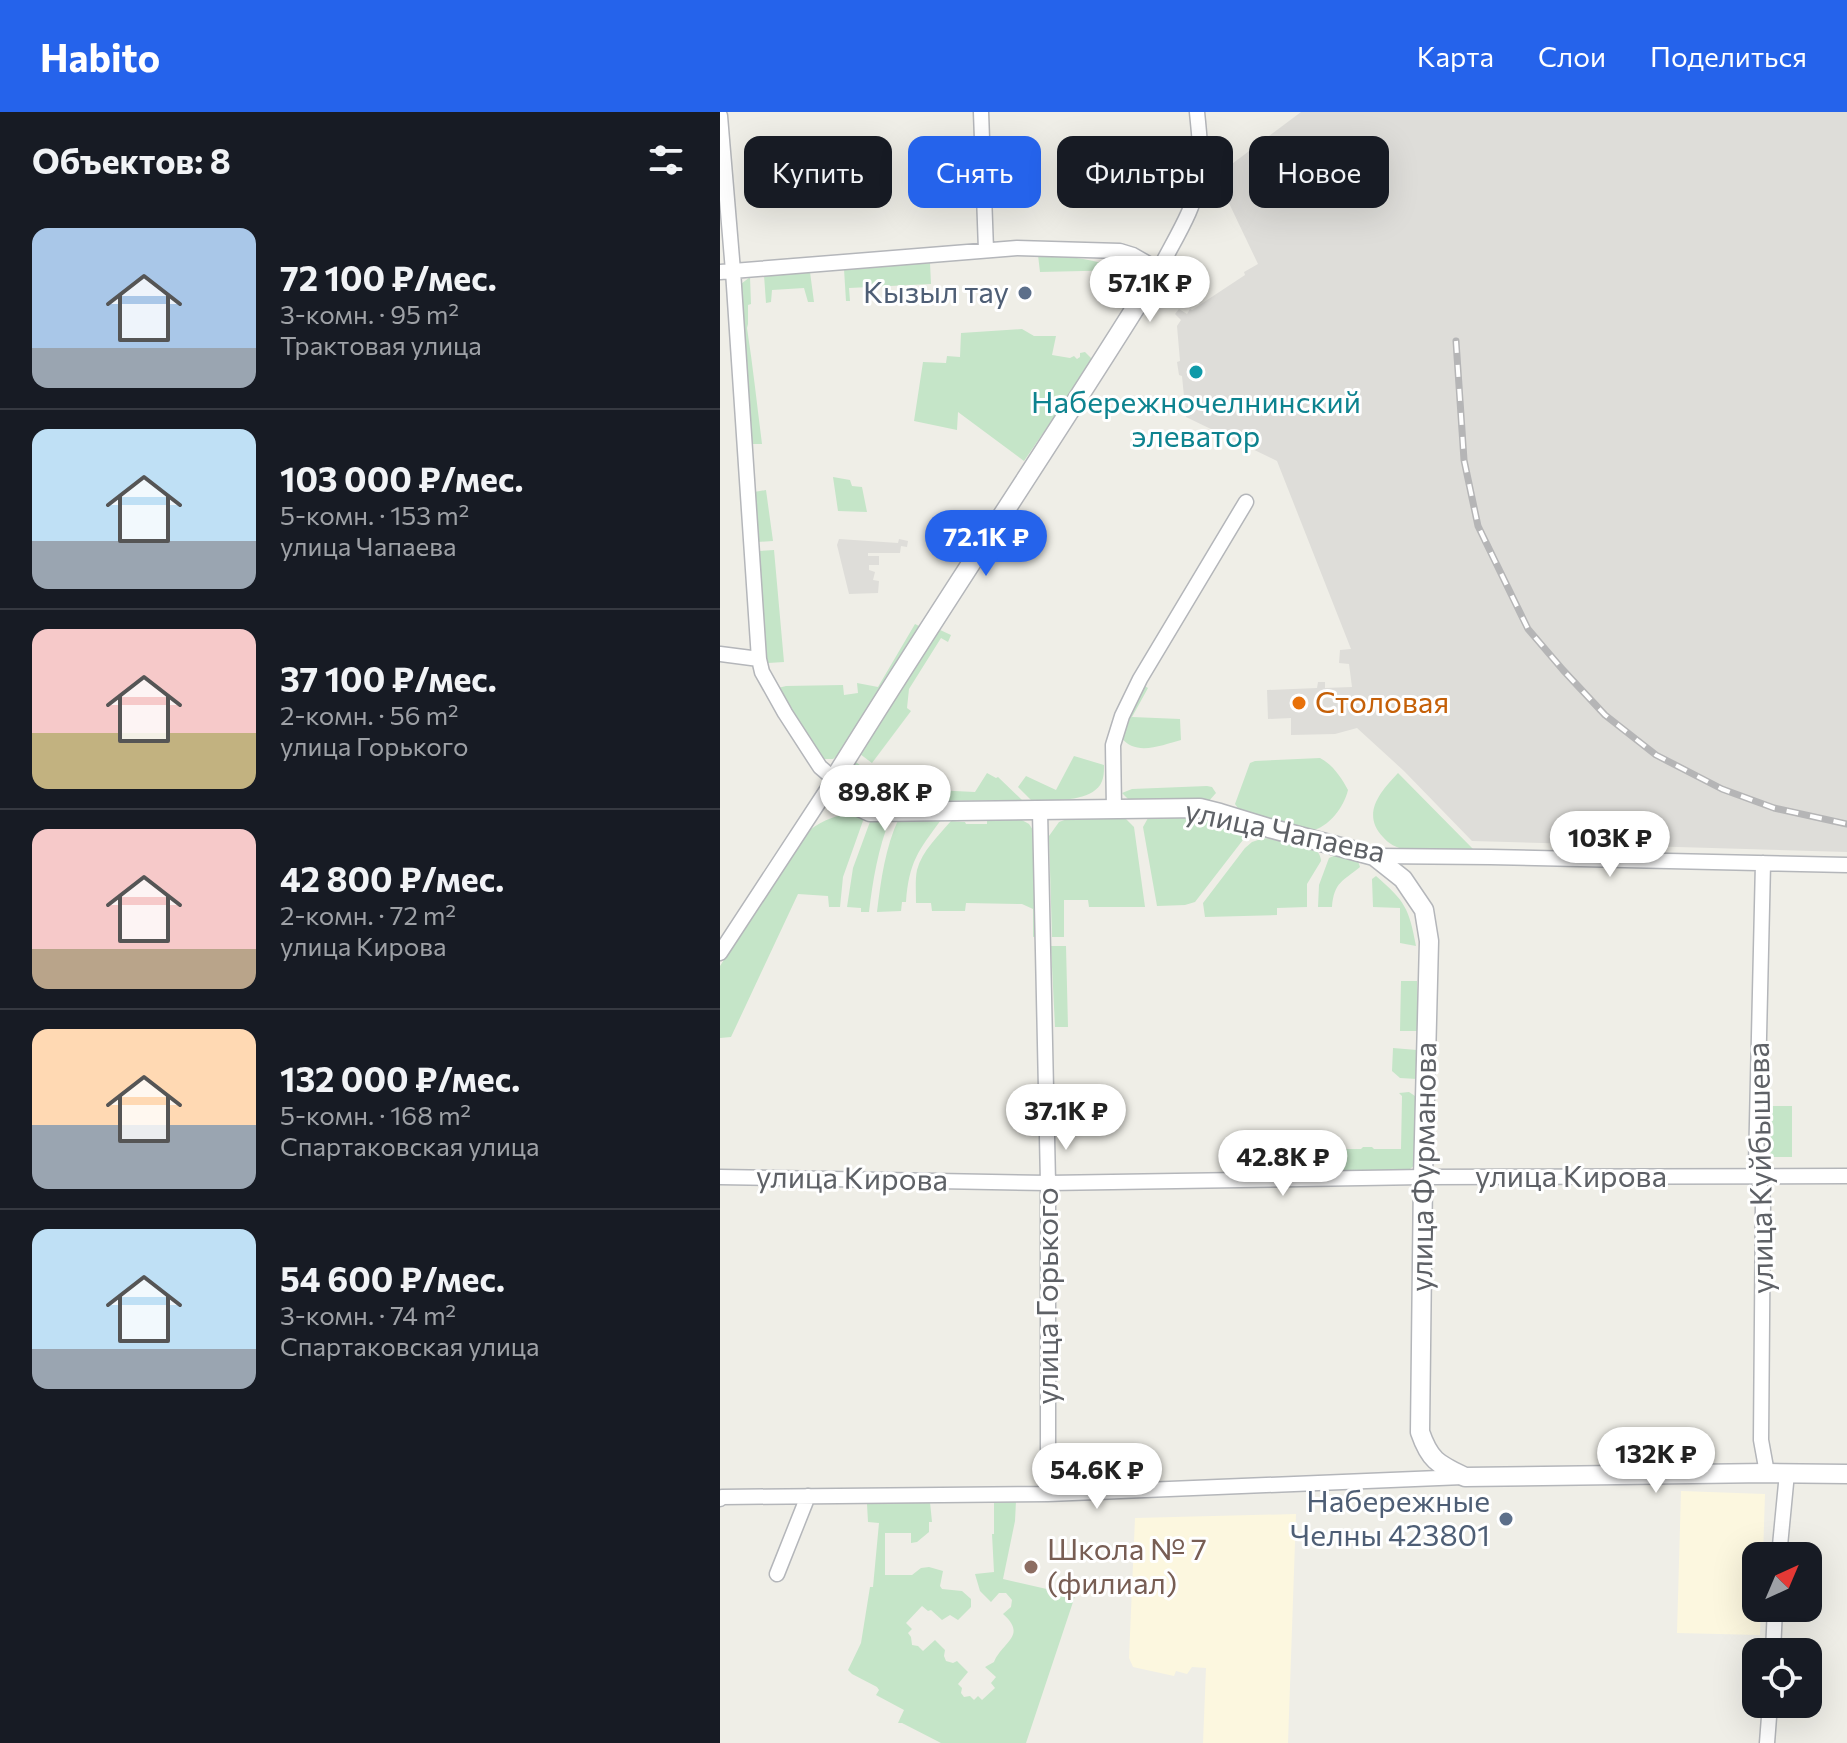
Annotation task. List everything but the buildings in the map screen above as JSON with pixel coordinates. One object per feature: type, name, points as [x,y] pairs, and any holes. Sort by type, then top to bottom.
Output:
[{"type":"street","points":[[981,112],[986,250]]},
{"type":"street","points":[[720,953],[1159,270],[1197,189],[1201,155],[1197,112]]},
{"type":"street","points":[[720,116],[726,271],[759,659],[762,672],[785,713],[820,767],[834,779]]},
{"type":"street","points":[[726,271],[1017,248],[1109,249],[1133,255],[1159,270]]},
{"type":"street","points":[[1114,809],[1113,745],[1122,716],[1140,679],[1246,502]]},
{"type":"street","points":[[720,654],[759,659]]},
{"type":"street","name":"улица Чапаева","points":[[834,779],[846,801],[870,812],[1200,808],[1374,856],[1847,865]]},
{"type":"street","name":"улица Горького","points":[[1040,811],[1048,1183],[1048,1494]]},
{"type":"street","name":"улица Фурманова","points":[[1374,856],[1403,879],[1424,910],[1429,941],[1420,1432],[1426,1449],[1440,1465],[1465,1477]]},
{"type":"street","name":"улица Куйбышева","points":[[1763,863],[1756,1166],[1763,1200],[1761,1440],[1767,1473]]},
{"type":"street","name":"улица Кирова","points":[[720,1177],[1048,1183],[1423,1177],[1847,1176]]},
{"type":"street","points":[[1780,1542],[1787,1473]]},
{"type":"street","points":[[720,1499],[1048,1494],[1465,1477],[1847,1474]]},
{"type":"street","points":[[777,1574],[808,1496]]},
{"type":"street","points":[[1767,1743],[1769,1718]]},
{"type":"shaded area","name":"Набережночелнинский элеватор","points":[[1301,112],[1847,112],[1847,852],[1472,841],[1357,728],[1335,734],[1291,735],[1291,718],[1268,719],[1267,690],[1317,688],[1318,682],[1325,682],[1325,688],[1352,687],[1349,664],[1339,663],[1340,650],[1351,649],[1277,461],[1186,417],[1182,376],[1179,375],[1177,362],[1180,361],[1177,326],[1181,320],[1175,314],[1179,309],[1187,314],[1258,264],[1231,208],[1233,163],[1249,151],[1249,208],[1389,208],[1389,136],[1269,136]]},
{"type":"shaded area","points":[[839,539],[908,541],[907,547],[901,546],[900,553],[868,553],[868,556],[879,556],[879,565],[869,565],[869,570],[875,572],[873,580],[879,581],[878,593],[849,594],[837,545]]},
{"type":"shaded area","points":[[1681,1491],[1765,1494],[1763,1542],[1742,1542],[1742,1622],[1760,1622],[1760,1635],[1677,1633]]},
{"type":"shaded area","points":[[1296,1514],[1288,1743],[1203,1743],[1206,1668],[1192,1667],[1187,1674],[1176,1671],[1174,1676],[1133,1667],[1129,1658],[1135,1518]]},
{"type":"green space","points":[[1038,255],[1082,259],[1125,270],[1040,272]]},
{"type":"green space","points":[[930,263],[931,284],[849,288],[850,301],[846,301],[844,269]]},
{"type":"green space","points":[[810,272],[814,302],[808,302],[804,288],[772,290],[771,302],[766,303],[764,275]]},
{"type":"green space","points":[[750,277],[751,304],[748,305],[747,328],[762,444],[752,444],[746,390],[741,284]]},
{"type":"green space","points":[[1022,329],[1034,336],[1056,336],[1052,355],[1074,356],[1077,359],[1080,353],[1085,352],[1093,360],[1024,461],[958,412],[957,430],[914,421],[923,362],[946,363],[947,356],[960,357],[961,333]]},
{"type":"green space","points":[[833,477],[850,480],[852,486],[862,487],[867,512],[838,511]]},
{"type":"green space","points":[[766,490],[773,541],[758,542],[754,492]]},
{"type":"green space","points":[[774,550],[784,662],[768,663],[762,636],[758,551]]},
{"type":"green space","points":[[915,624],[919,626],[843,751],[833,759],[823,759],[817,755],[778,688],[843,685],[844,695],[858,693],[857,683],[878,687]]},
{"type":"green space","points":[[938,629],[951,635],[948,642],[941,638],[909,689],[907,708],[911,711],[872,763],[860,754]]},
{"type":"green space","points":[[1143,685],[1148,688],[1132,717],[1180,719],[1181,740],[1141,748],[1134,747],[1121,737]]},
{"type":"green space","points":[[1074,756],[1104,765],[1103,778],[1092,792],[1072,799],[1031,800],[1018,787],[1026,776],[1056,790]]},
{"type":"green space","points":[[1320,758],[1336,772],[1348,790],[1335,815],[1318,829],[1311,831],[1240,811],[1235,804],[1250,763]]},
{"type":"green space","points":[[850,763],[857,763],[867,770],[858,783],[859,789],[915,789],[915,802],[877,802],[855,795],[846,778]]},
{"type":"green space","points":[[987,773],[998,777],[1022,800],[933,801],[934,790],[975,792]]},
{"type":"green space","points":[[1398,773],[1474,850],[1413,850],[1396,847],[1385,839],[1377,828],[1373,812],[1385,788]]},
{"type":"green space","points":[[1207,786],[1216,793],[1208,802],[1130,801],[1122,793],[1132,789]]},
{"type":"green space","points":[[843,815],[864,818],[843,877],[840,907],[829,907],[828,896],[798,894],[731,1037],[720,1038],[720,966],[801,838],[820,823]]},
{"type":"green space","points":[[899,818],[941,820],[916,858],[901,911],[877,912],[887,852]]},
{"type":"green space","points":[[1070,818],[1125,818],[1134,827],[1145,907],[1089,907],[1088,900],[1064,900],[1064,937],[1052,937],[1049,836],[1059,822]]},
{"type":"green space","points":[[1148,818],[1216,821],[1239,829],[1246,836],[1195,902],[1157,906],[1143,827]]},
{"type":"green space","points":[[871,819],[890,819],[876,864],[869,912],[861,912],[861,908],[847,907],[853,868]]},
{"type":"green space","points":[[1020,819],[1029,824],[1035,833],[1037,936],[1033,937],[1033,909],[1022,904],[966,903],[965,911],[932,911],[931,903],[916,903],[919,863],[951,821],[987,824],[987,820]]},
{"type":"green space","points":[[1264,838],[1315,848],[1321,861],[1307,884],[1307,907],[1277,908],[1277,915],[1205,917],[1203,903],[1245,848]]},
{"type":"green space","points":[[1336,855],[1358,861],[1360,867],[1337,887],[1332,907],[1318,907],[1319,885],[1329,858]]},
{"type":"green space","points":[[1376,876],[1404,906],[1416,946],[1400,943],[1400,908],[1373,907],[1372,879]]},
{"type":"green space","points":[[1051,946],[1066,946],[1068,1027],[1055,1027]]},
{"type":"green space","points":[[1401,981],[1417,981],[1419,1031],[1400,1031]]},
{"type":"green space","points":[[1393,1048],[1417,1050],[1417,1079],[1400,1078],[1392,1071]]},
{"type":"green space","points":[[1409,1092],[1418,1098],[1417,1163],[1406,1170],[1331,1171],[1325,1167],[1321,1147],[1401,1149],[1402,1096],[1399,1093]]},
{"type":"green space","points":[[1767,1106],[1792,1106],[1792,1157],[1767,1157]]},
{"type":"green space","points":[[994,1501],[1016,1501],[1003,1579],[1076,1593],[1026,1743],[941,1743],[898,1723],[904,1710],[876,1695],[877,1687],[848,1670],[861,1643],[870,1587],[873,1587],[879,1523],[868,1522],[867,1504],[930,1502],[932,1522],[929,1522],[929,1532],[917,1542],[911,1543],[911,1533],[885,1533],[885,1575],[912,1575],[921,1568],[929,1567],[943,1571],[942,1589],[962,1591],[971,1599],[971,1607],[958,1620],[950,1615],[942,1620],[922,1606],[906,1623],[912,1629],[908,1633],[912,1645],[923,1651],[935,1640],[945,1650],[946,1661],[957,1661],[968,1672],[958,1684],[964,1697],[970,1696],[974,1700],[978,1696],[982,1700],[995,1688],[991,1683],[996,1677],[985,1667],[994,1662],[1013,1634],[1010,1622],[1003,1614],[1011,1607],[1012,1600],[1006,1593],[999,1593],[991,1602],[980,1591],[975,1574],[994,1572]]},
{"type":"railway","points":[[1456,341],[1464,460],[1478,526],[1528,629],[1605,715],[1656,755],[1722,789],[1774,808],[1847,824]]},
{"type":"place","name":"Кызыл тау","points":[[1025,293]]},
{"type":"place","name":"Набережночелнинский элеватор","points":[[1196,372]]},
{"type":"place","name":"Столовая","points":[[1299,703]]},
{"type":"place","name":"Набережные Челны 423801","points":[[1506,1519]]},
{"type":"place","name":"Школа № 7 (филиал)","points":[[1031,1567]]}]
